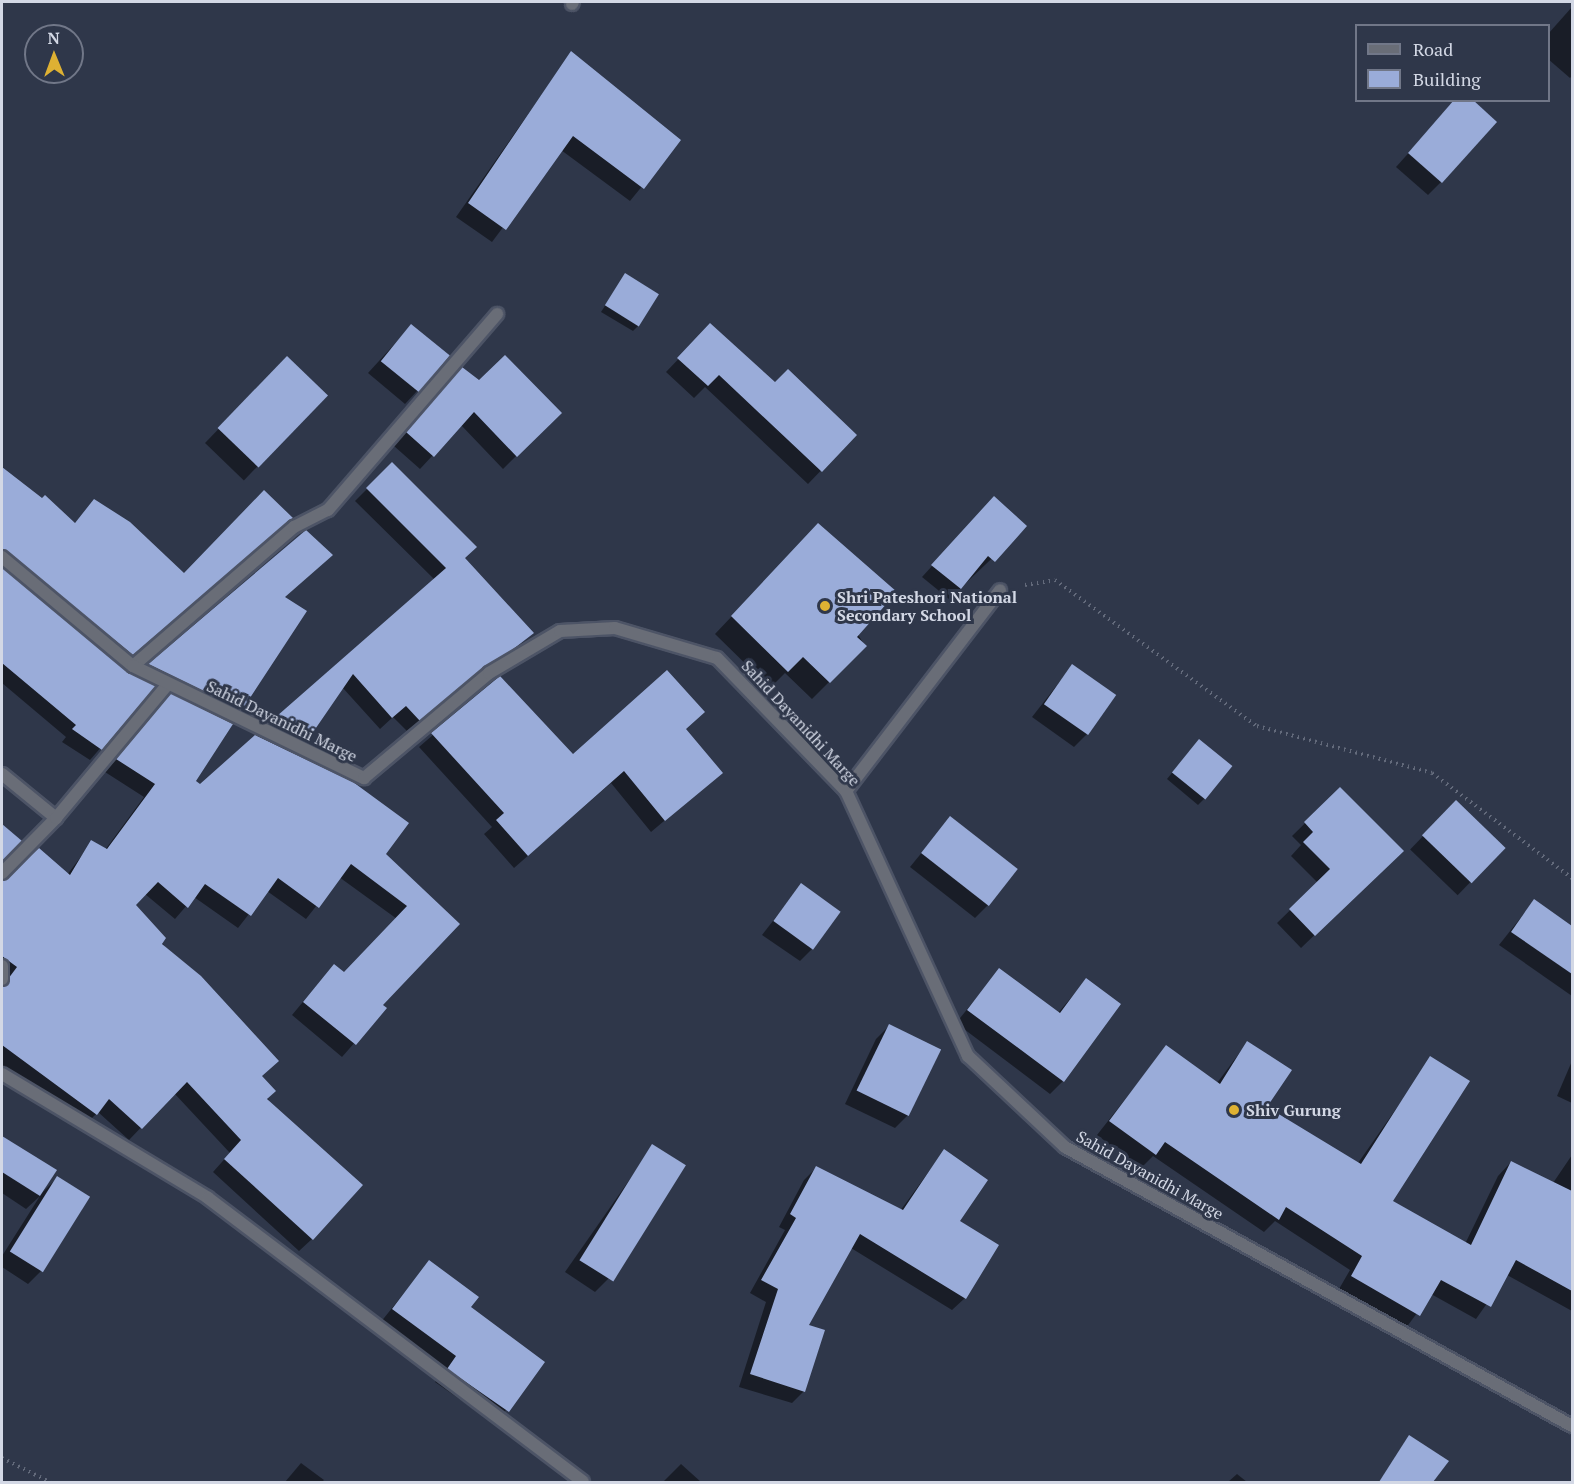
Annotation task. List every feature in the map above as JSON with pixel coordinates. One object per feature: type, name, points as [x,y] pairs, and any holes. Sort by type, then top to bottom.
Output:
[{"type":"street","points":[[133,666],[294,527],[328,510],[497,314]]},
{"type":"street","name":"Sahid Dayanidhi Marge","points":[[2,557],[133,666],[364,778],[489,673],[560,631],[615,628],[717,658],[846,791],[968,1056],[1065,1147],[1572,1426]]},
{"type":"street","points":[[846,791],[1000,590]]},
{"type":"street","points":[[2,873],[56,818],[168,684]]},
{"type":"street","points":[[2,774],[56,818]]},
{"type":"street","points":[[2,966],[2,979]]},
{"type":"street","points":[[2,1074],[208,1198],[583,1482]]},
{"type":"path","points":[[1000,590],[1055,580],[1257,726],[1432,773],[1572,878]]},
{"type":"path","points":[[2,1458],[50,1482]]},
{"type":"building","points":[[571,51],[681,140],[644,189],[573,136],[506,230],[468,203]]},
{"type":"building","points":[[1452,102],[1475,102],[1497,122],[1442,183],[1408,153]]},
{"type":"building","points":[[625,273],[659,294],[639,326],[605,305]]},
{"type":"building","points":[[710,323],[775,382],[788,369],[857,435],[822,472],[719,375],[708,386],[677,358]]},
{"type":"building","points":[[411,324],[450,355],[420,393],[381,361]]},
{"type":"building","points":[[505,355],[562,413],[517,457],[474,412],[434,457],[406,432],[462,367],[479,380]]},
{"type":"building","points":[[287,356],[328,396],[259,468],[218,428]]},
{"type":"building","points":[[392,462],[477,547],[465,558],[534,633],[420,721],[406,706],[392,718],[353,674],[307,741],[269,723],[446,568],[366,488]]},
{"type":"building","points":[[2,467],[42,498],[45,495],[75,523],[94,499],[130,522],[184,573],[264,490],[293,518],[133,655],[2,549]]},
{"type":"building","points":[[994,496],[1027,526],[995,562],[988,556],[961,589],[931,565]]},
{"type":"building","points":[[818,523],[897,592],[857,637],[867,646],[830,683],[803,657],[788,672],[731,616]]},
{"type":"building","points":[[306,530],[333,555],[285,597],[307,611],[242,710],[148,664]]},
{"type":"building","points":[[2,567],[128,672],[156,686],[102,750],[72,729],[76,725],[2,663]]},
{"type":"building","points":[[1072,664],[1116,695],[1088,735],[1044,704]]},
{"type":"building","points":[[667,670],[705,712],[686,729],[723,773],[665,821],[624,771],[528,856],[496,820],[504,813],[431,733],[500,676],[573,754]]},
{"type":"building","points":[[171,693],[233,724],[196,781],[200,784],[255,735],[353,782],[409,823],[386,854],[460,924],[383,1005],[387,1008],[356,1045],[303,1002],[334,964],[344,972],[407,906],[351,864],[319,908],[278,878],[251,916],[205,884],[188,908],[158,882],[136,905],[166,938],[162,944],[201,976],[279,1061],[262,1076],[276,1091],[267,1099],[363,1185],[313,1240],[224,1159],[241,1140],[187,1082],[142,1129],[109,1099],[97,1115],[2,1045],[2,987],[17,967],[2,956],[2,881],[39,848],[70,875],[91,840],[107,849],[155,784],[116,759]]},
{"type":"building","points":[[1199,739],[1232,766],[1205,799],[1172,772]]},
{"type":"building","points":[[1340,787],[1404,851],[1315,936],[1289,909],[1330,869],[1303,842],[1313,832],[1304,822]]},
{"type":"building","points":[[1456,800],[1506,848],[1472,883],[1422,835]]},
{"type":"building","points":[[950,816],[1018,869],[989,906],[921,853]]},
{"type":"building","points":[[2,824],[22,841],[2,862]]},
{"type":"building","points":[[801,883],[841,912],[813,950],[773,921]]},
{"type":"building","points":[[1534,899],[1572,926],[1572,974],[1511,932]]},
{"type":"building","points":[[999,968],[1060,1013],[1086,978],[1121,1004],[1064,1082],[967,1010]]},
{"type":"building","points":[[889,1024],[941,1049],[909,1116],[857,1091]]},
{"type":"building","points":[[1247,1041],[1292,1070],[1267,1107],[1361,1164],[1430,1056],[1470,1081],[1393,1201],[1471,1245],[1511,1161],[1572,1191],[1572,1291],[1516,1260],[1491,1307],[1441,1280],[1420,1316],[1351,1276],[1362,1256],[1286,1207],[1279,1220],[1165,1142],[1156,1155],[1109,1121],[1166,1045],[1220,1084]]},
{"type":"building","points":[[2,1136],[57,1170],[40,1196],[2,1172]]},
{"type":"building","points":[[652,1144],[686,1165],[613,1281],[579,1260]]},
{"type":"building","points":[[944,1149],[988,1180],[960,1221],[999,1245],[966,1299],[860,1234],[809,1325],[825,1330],[805,1392],[750,1374],[778,1289],[761,1280],[796,1218],[790,1214],[816,1166],[903,1210]]},
{"type":"building","points":[[57,1176],[90,1197],[43,1272],[10,1251]]},
{"type":"building","points":[[429,1260],[479,1297],[471,1307],[545,1362],[509,1412],[447,1369],[456,1356],[392,1309]]},
{"type":"building","points":[[1409,1435],[1449,1461],[1433,1482],[1379,1482]]},
{"type":"place","name":"Shri Pateshori National Secondary School","points":[[825,606]]},
{"type":"place","name":"Shiv Gurung","points":[[1234,1110]]}]
